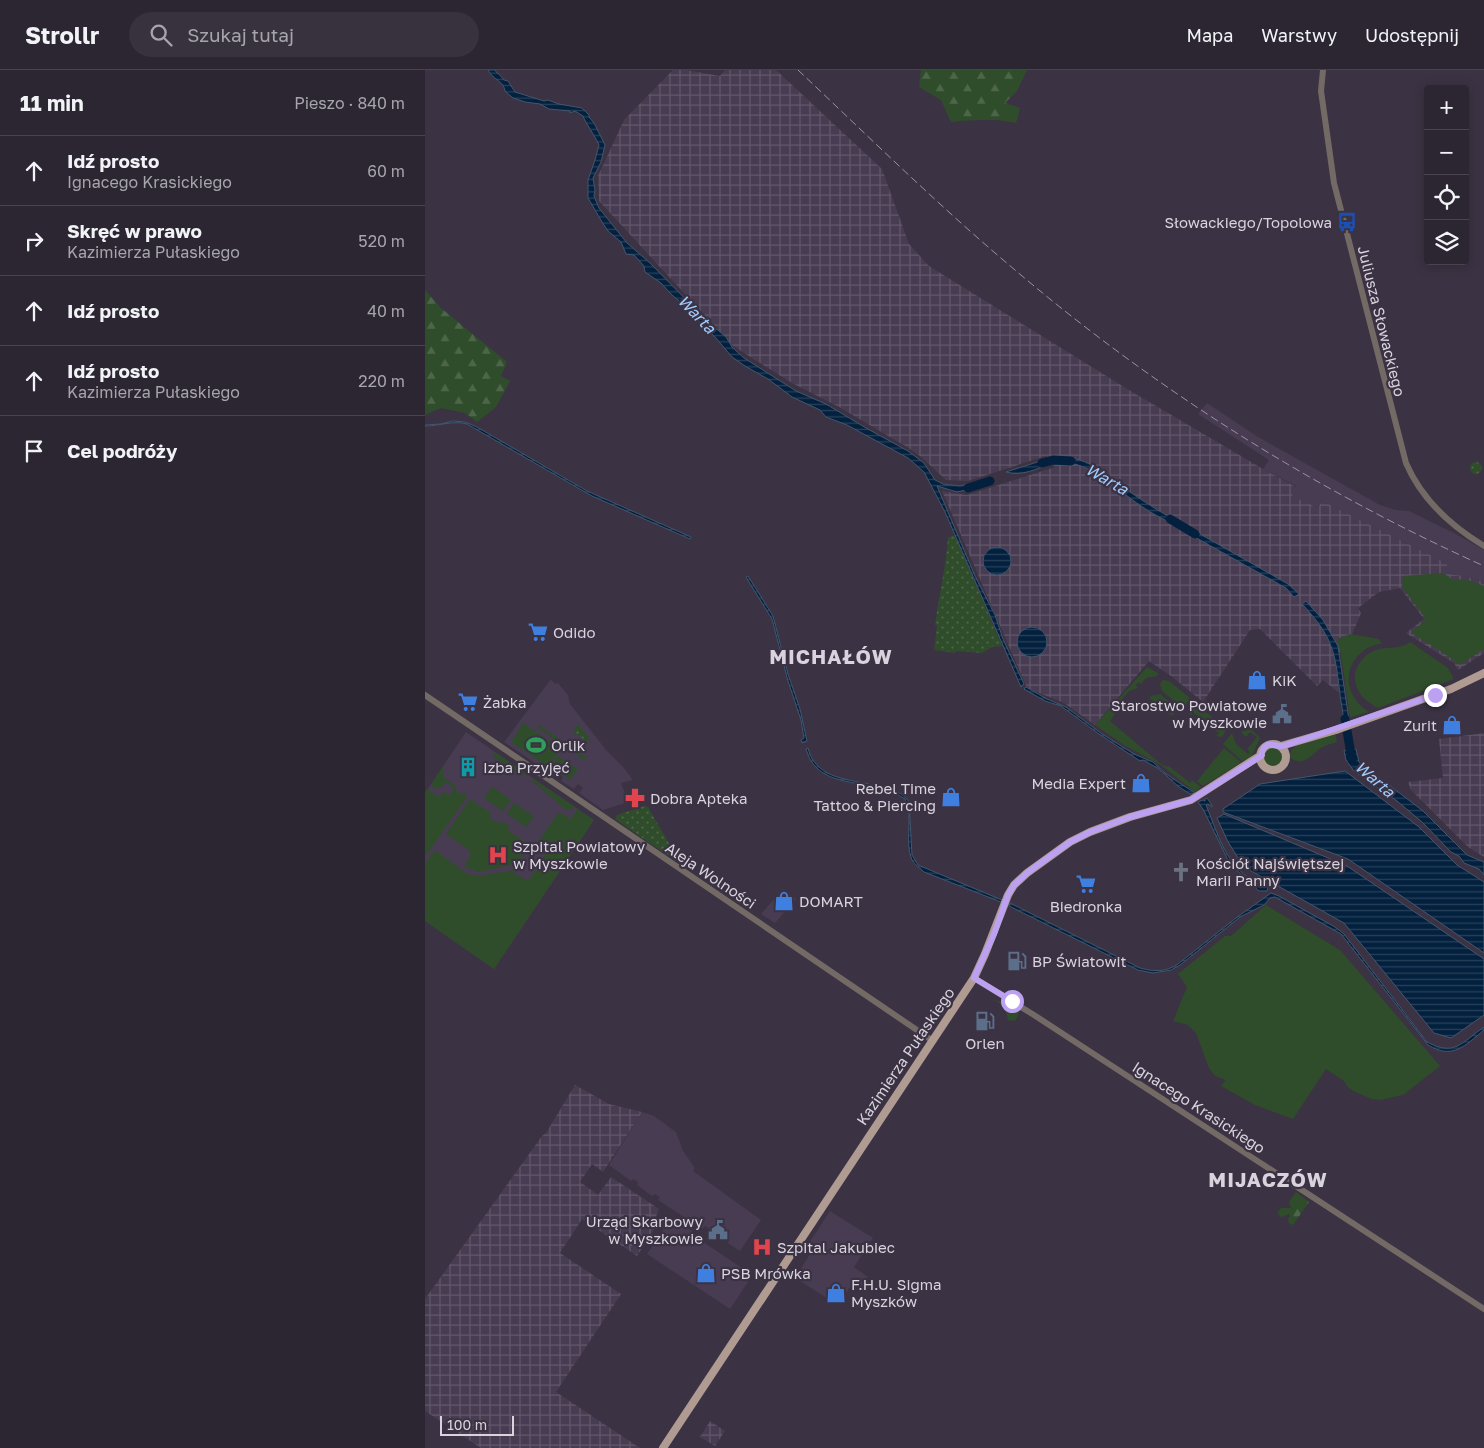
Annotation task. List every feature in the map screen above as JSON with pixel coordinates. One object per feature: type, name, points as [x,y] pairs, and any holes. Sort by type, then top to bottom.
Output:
[{"type":"main road","points":[[1302,740],[1290,748],[1280,768],[1271,769],[1263,765],[1261,756],[1267,746],[1273,744],[1281,746],[1355,723],[1451,689],[1468,682],[1484,672]]},
{"type":"main road","points":[[1281,746],[1286,754]]},
{"type":"main road","name":"Kazimierza Pułaskiego","points":[[663,1448],[852,1159],[974,978],[1014,885],[1027,873],[1080,836],[1117,821],[1191,800],[1261,756]]},
{"type":"main road","name":"Kazimierza Pułaskiego","points":[[1239,769],[1258,764],[1263,765]]},
{"type":"street","name":"Juliusza Słowackiego","points":[[1323,70],[1321,91],[1334,183],[1406,463],[1417,485],[1429,502],[1484,546]]},
{"type":"street","name":"Aleja Wolności","points":[[425,695],[933,1041]]},
{"type":"street","name":"Ignacego Krasickiego","points":[[974,978],[1034,1015],[1484,1309]]},
{"type":"shaded area","points":[[673,70],[686,70],[720,76],[725,70],[776,70],[882,169],[909,244],[929,266],[1129,390],[1296,487],[1292,496],[1318,508],[1322,501],[1447,562],[1449,574],[1484,582],[1484,653],[1458,670],[1454,663],[1406,633],[1424,619],[1400,588],[1379,592],[1358,608],[1361,613],[1348,644],[1335,657],[1338,692],[1323,680],[1317,686],[1260,629],[1250,630],[1203,702],[1149,661],[1095,725],[1064,703],[1027,688],[942,491],[967,495],[1055,467],[1046,456],[968,481],[946,480],[920,456],[907,447],[839,407],[792,383],[733,346],[599,201],[598,176],[624,120]]},
{"type":"shaded area","points":[[1207,403],[1258,437],[1380,505],[1396,510],[1409,511],[1484,550],[1484,582],[1449,574],[1447,562],[1322,501],[1318,508],[1291,496],[1296,486],[1263,469],[1269,460],[1198,414]]},
{"type":"shaded area","points":[[551,679],[555,684],[558,683],[568,695],[570,704],[607,751],[633,780],[621,783],[628,802],[603,810],[579,793],[583,788],[578,784],[574,789],[561,781],[563,777],[560,775],[557,778],[504,742]]},
{"type":"shaded area","name":"Szpital Powiatowy w Myszkowie","points":[[466,732],[594,820],[494,969],[425,921],[425,793]]},
{"type":"shaded area","points":[[1484,733],[1484,857],[1468,847],[1411,790],[1408,782],[1443,778],[1439,739]]},
{"type":"shaded area","points":[[783,889],[796,899],[775,923],[761,914]]},
{"type":"shaded area","points":[[575,1085],[609,1104],[642,1112],[603,1172],[592,1164],[580,1182],[598,1195],[611,1177],[659,1209],[655,1219],[659,1222],[637,1256],[582,1219],[560,1253],[621,1294],[556,1392],[640,1448],[481,1448],[425,1411],[425,1299],[546,1133]]},
{"type":"shaded area","points":[[642,1112],[654,1116],[676,1132],[683,1151],[695,1168],[693,1171],[761,1220],[740,1251],[728,1243],[729,1240],[726,1241],[705,1226],[702,1229],[658,1200],[660,1197],[655,1194],[652,1196],[637,1185],[638,1182],[633,1179],[631,1181],[609,1165]]},
{"type":"shaded area","points":[[830,1211],[873,1238],[854,1267],[868,1277],[861,1288],[852,1284],[838,1305],[795,1278],[812,1251],[807,1246]]},
{"type":"shaded area","points":[[671,1218],[692,1231],[691,1234],[748,1272],[746,1276],[750,1279],[730,1309],[647,1254]]},
{"type":"shaded area","points":[[710,1421],[725,1431],[715,1446],[700,1437]]},
{"type":"green space","points":[[921,70],[1027,70],[1017,91],[1005,103],[1020,108],[1016,123],[992,120],[951,122],[941,100],[919,87]]},
{"type":"green space","points":[[425,290],[441,308],[507,362],[501,376],[510,381],[496,407],[477,422],[465,413],[441,408],[425,415]]},
{"type":"green space","points":[[1474,462],[1478,462],[1482,468],[1478,474],[1474,474],[1470,470],[1470,466]]},
{"type":"green space","points":[[955,536],[1002,646],[992,647],[982,653],[956,651],[955,653],[934,650],[937,625],[935,625],[948,537]]},
{"type":"green space","points":[[1443,573],[1452,579],[1468,580],[1484,586],[1484,649],[1460,665],[1411,633],[1426,619],[1402,587],[1403,576]]},
{"type":"green space","points":[[1350,634],[1379,639],[1382,644],[1366,649],[1359,655],[1350,669],[1350,687],[1353,695],[1360,705],[1369,712],[1350,717],[1337,639]]},
{"type":"green space","points":[[1410,642],[1448,668],[1454,679],[1378,708],[1366,700],[1360,693],[1356,685],[1356,670],[1364,658],[1372,652],[1402,646]]},
{"type":"green space","points":[[1147,667],[1158,673],[1157,676],[1146,678],[1141,684],[1138,682],[1136,685],[1138,688],[1129,691],[1115,707],[1118,710],[1110,721],[1161,764],[1169,766],[1190,783],[1192,780],[1201,787],[1195,792],[1161,765],[1124,745],[1095,725]]},
{"type":"green space","points":[[1163,680],[1169,681],[1190,698],[1185,706],[1180,706],[1162,691],[1160,684]]},
{"type":"green space","points":[[1160,694],[1178,709],[1172,716],[1149,698]]},
{"type":"green space","points":[[1193,705],[1197,705],[1227,729],[1222,737],[1216,736],[1219,733],[1193,712],[1191,715],[1189,714],[1189,710]]},
{"type":"green space","name":"Orlik","points":[[523,723],[561,749],[548,767],[511,742]]},
{"type":"green space","points":[[578,724],[590,739],[588,742],[573,732]]},
{"type":"green space","points":[[539,725],[586,757],[584,760],[537,727]]},
{"type":"green space","points":[[1252,730],[1260,738],[1251,758],[1242,761],[1223,744],[1232,733],[1236,744],[1248,754],[1250,752],[1247,749],[1257,737],[1250,732],[1246,737],[1241,732]]},
{"type":"green space","points":[[1335,733],[1337,742],[1321,748],[1307,759],[1299,762],[1290,757],[1291,750],[1296,746]]},
{"type":"green space","points":[[1273,746],[1280,749],[1283,756],[1280,763],[1273,766],[1266,763],[1263,756],[1266,749]]},
{"type":"green space","points":[[1224,748],[1240,761],[1239,764],[1203,786],[1197,781]]},
{"type":"green space","points":[[495,752],[527,774],[521,775],[492,756]]},
{"type":"green space","points":[[558,756],[578,769],[570,780],[551,767]]},
{"type":"green space","points":[[443,766],[443,777],[457,787],[455,790],[462,795],[464,792],[467,797],[425,857],[425,793],[427,789],[439,797],[443,792],[450,795],[454,788],[445,782],[441,788],[436,789],[432,786]]},
{"type":"green space","points":[[532,778],[575,807],[571,810],[566,810],[532,781]]},
{"type":"green space","points":[[492,787],[511,800],[503,811],[484,798]]},
{"type":"green space","points":[[470,799],[491,813],[489,817],[498,823],[503,822],[510,826],[508,831],[528,843],[526,852],[516,864],[479,872],[465,867],[470,851],[446,834]]},
{"type":"green space","points":[[514,803],[534,816],[526,827],[507,814]]},
{"type":"green space","points":[[644,806],[648,807],[674,852],[671,855],[667,855],[615,819],[617,815]]},
{"type":"green space","points":[[577,809],[594,820],[494,969],[425,921],[425,863],[435,850],[466,873],[477,876],[514,870],[513,873],[528,881],[547,852],[535,846],[558,813],[562,813],[571,819]]},
{"type":"green space","points":[[1266,905],[1340,950],[1440,1066],[1403,1095],[1380,1100],[1372,1099],[1353,1091],[1344,1081],[1326,1069],[1293,1119],[1255,1105],[1221,1086],[1226,1080],[1215,1076],[1209,1068],[1196,1033],[1188,1025],[1173,1021],[1187,987],[1178,974],[1225,936],[1231,936]]},
{"type":"green space","points":[[995,1000],[1008,1004],[1017,1010],[1019,1013],[1015,1021],[1008,1020],[1005,1007]]},
{"type":"green space","points":[[1296,1192],[1309,1202],[1293,1225],[1289,1223],[1289,1214],[1281,1217],[1278,1212],[1281,1208],[1291,1208],[1289,1202]]},
{"type":"water","points":[[488,70],[495,70],[504,80],[508,81],[515,92],[544,101],[548,100],[582,108],[589,115],[605,145],[601,162],[593,178],[594,196],[599,208],[627,243],[726,337],[732,347],[744,358],[796,391],[826,404],[908,451],[924,463],[935,480],[943,484],[960,486],[975,482],[980,487],[957,492],[937,486],[1024,684],[1021,687],[945,512],[924,472],[908,458],[847,425],[826,417],[820,410],[792,397],[768,379],[732,357],[686,307],[661,283],[645,272],[644,266],[634,255],[626,254],[621,242],[608,231],[602,222],[588,198],[588,180],[599,145],[583,116],[575,111],[570,113],[570,111],[549,109],[540,104],[513,98]]},
{"type":"water","points":[[453,421],[465,422],[477,427],[587,491],[691,537],[690,539],[592,496],[467,424],[425,426]]},
{"type":"water","points":[[1058,457],[1069,457],[1099,469],[1139,498],[1180,523],[1178,527],[1145,509],[1104,478],[1072,463],[1060,462]]},
{"type":"water","points":[[1050,458],[1053,463],[1030,471],[1006,472]]},
{"type":"water","points":[[1186,526],[1288,584],[1299,594],[1294,597],[1286,588],[1184,531]]},
{"type":"water","points":[[997,547],[1007,551],[1011,561],[1007,571],[997,575],[987,571],[983,561],[987,551]]},
{"type":"water","points":[[748,576],[773,616],[788,674],[800,709],[807,741],[802,743],[801,740],[804,738],[801,720],[788,681],[772,619],[746,577]]},
{"type":"water","points":[[1306,601],[1323,620],[1338,646],[1349,720],[1343,722],[1336,667],[1331,645],[1320,626],[1302,604]]},
{"type":"water","points":[[1032,627],[1038,628],[1046,636],[1046,648],[1038,656],[1032,657],[1026,656],[1018,648],[1017,642],[1018,636],[1026,628]]},
{"type":"water","points":[[1026,687],[1066,707],[1102,734],[1134,754],[1153,762],[1166,774],[1195,793],[1190,794],[1159,769],[1143,760],[1140,761],[1061,706],[1045,701],[1024,689]]},
{"type":"water","points":[[808,748],[812,758],[824,771],[841,778],[869,784],[870,786],[840,780],[823,773],[810,759],[806,749]]},
{"type":"water","points":[[1356,749],[1359,762],[1423,811],[1467,855],[1484,862],[1484,875],[1479,869],[1464,863],[1459,856],[1451,852],[1422,822],[1397,801],[1354,771],[1346,760],[1344,751]]},
{"type":"water","points":[[1345,771],[1419,827],[1457,865],[1484,882],[1484,953],[1348,859],[1223,812],[1223,809],[1260,784]]},
{"type":"water","points":[[872,785],[902,794],[909,802],[912,855],[918,865],[1002,900],[1001,902],[924,872],[912,860],[910,853],[909,814],[905,799],[897,794],[872,787]]},
{"type":"water","points":[[1207,798],[1212,807],[1208,804],[1206,805],[1221,843],[1234,865],[1243,874],[1268,887],[1267,891],[1259,891],[1230,864],[1198,802],[1205,801]]},
{"type":"water","points":[[1224,814],[1347,866],[1484,959],[1484,1015],[1451,1038],[1434,1033],[1344,923],[1244,867],[1228,842],[1217,818]]},
{"type":"water","points":[[1271,893],[1335,927],[1344,934],[1427,1042],[1445,1048],[1452,1048],[1458,1046],[1484,1027],[1484,1030],[1464,1046],[1451,1051],[1444,1051],[1428,1045],[1341,934],[1275,897],[1270,898],[1264,905],[1240,917],[1180,965],[1171,970],[1153,973],[1138,970],[1009,906],[1010,903],[1140,968],[1160,970],[1169,969],[1178,964]]},
{"type":"waterway","name":"Warta","points":[[1042,463],[1053,460],[1071,461]]},
{"type":"waterway","name":"Warta","points":[[968,488],[990,481]]},
{"type":"waterway","name":"Warta","points":[[1170,519],[1195,534]]},
{"type":"waterway","name":"Warta","points":[[1345,719],[1352,760]]},
{"type":"railway","points":[[798,70],[959,222],[1069,314],[1124,356],[1181,396],[1299,471],[1359,505],[1484,566]]},
{"type":"place","name":"Słowackiego/Topolowa","points":[[1347,222]]},
{"type":"place","name":"Odido","points":[[538,632]]},
{"type":"place","name":"KiK","points":[[1257,680]]},
{"type":"place","name":"Żabka","points":[[468,702]]},
{"type":"place","name":"Starostwo Powiatowe w Myszkowie","points":[[1282,714]]},
{"type":"place","name":"Zurit","points":[[1452,725]]},
{"type":"place","name":"Orlik","points":[[536,745]]},
{"type":"place","name":"Izba Przyjęć","points":[[468,767]]},
{"type":"place","name":"Media Expert","points":[[1141,783]]},
{"type":"place","name":"Rebel Time Tattoo & Piercing","points":[[951,797]]},
{"type":"place","name":"Dobra Apteka","points":[[635,798]]},
{"type":"place","name":"Szpital Powiatowy w Myszkowie","points":[[498,855]]},
{"type":"place","name":"Kościół Najświętszej Marii Panny","points":[[1181,872]]},
{"type":"place","name":"Biedronka","points":[[1086,884]]},
{"type":"place","name":"DOMART","points":[[784,901]]},
{"type":"place","name":"BP Światowit","points":[[1017,961]]},
{"type":"place","name":"Orlen","points":[[985,1021]]},
{"type":"place","name":"Urząd Skarbowy w Myszkowie","points":[[718,1230]]},
{"type":"place","name":"Szpital Jakubiec","points":[[762,1247]]},
{"type":"place","name":"PSB Mrówka","points":[[706,1273]]},
{"type":"place","name":"F.H.U. Sigma Myszków","points":[[836,1293]]},
{"type":"district","name":"MICHAŁÓW","points":[[831,656]]},
{"type":"district","name":"MIJACZÓW","points":[[1268,1179]]},
{"type":"route","points":[[1012,1001],[974,978],[994,934],[1008,895],[1014,885],[1027,873],[1080,836],[1130,817],[1191,800],[1261,756],[1263,750],[1270,744],[1281,746],[1302,740],[1435,695]]}]
